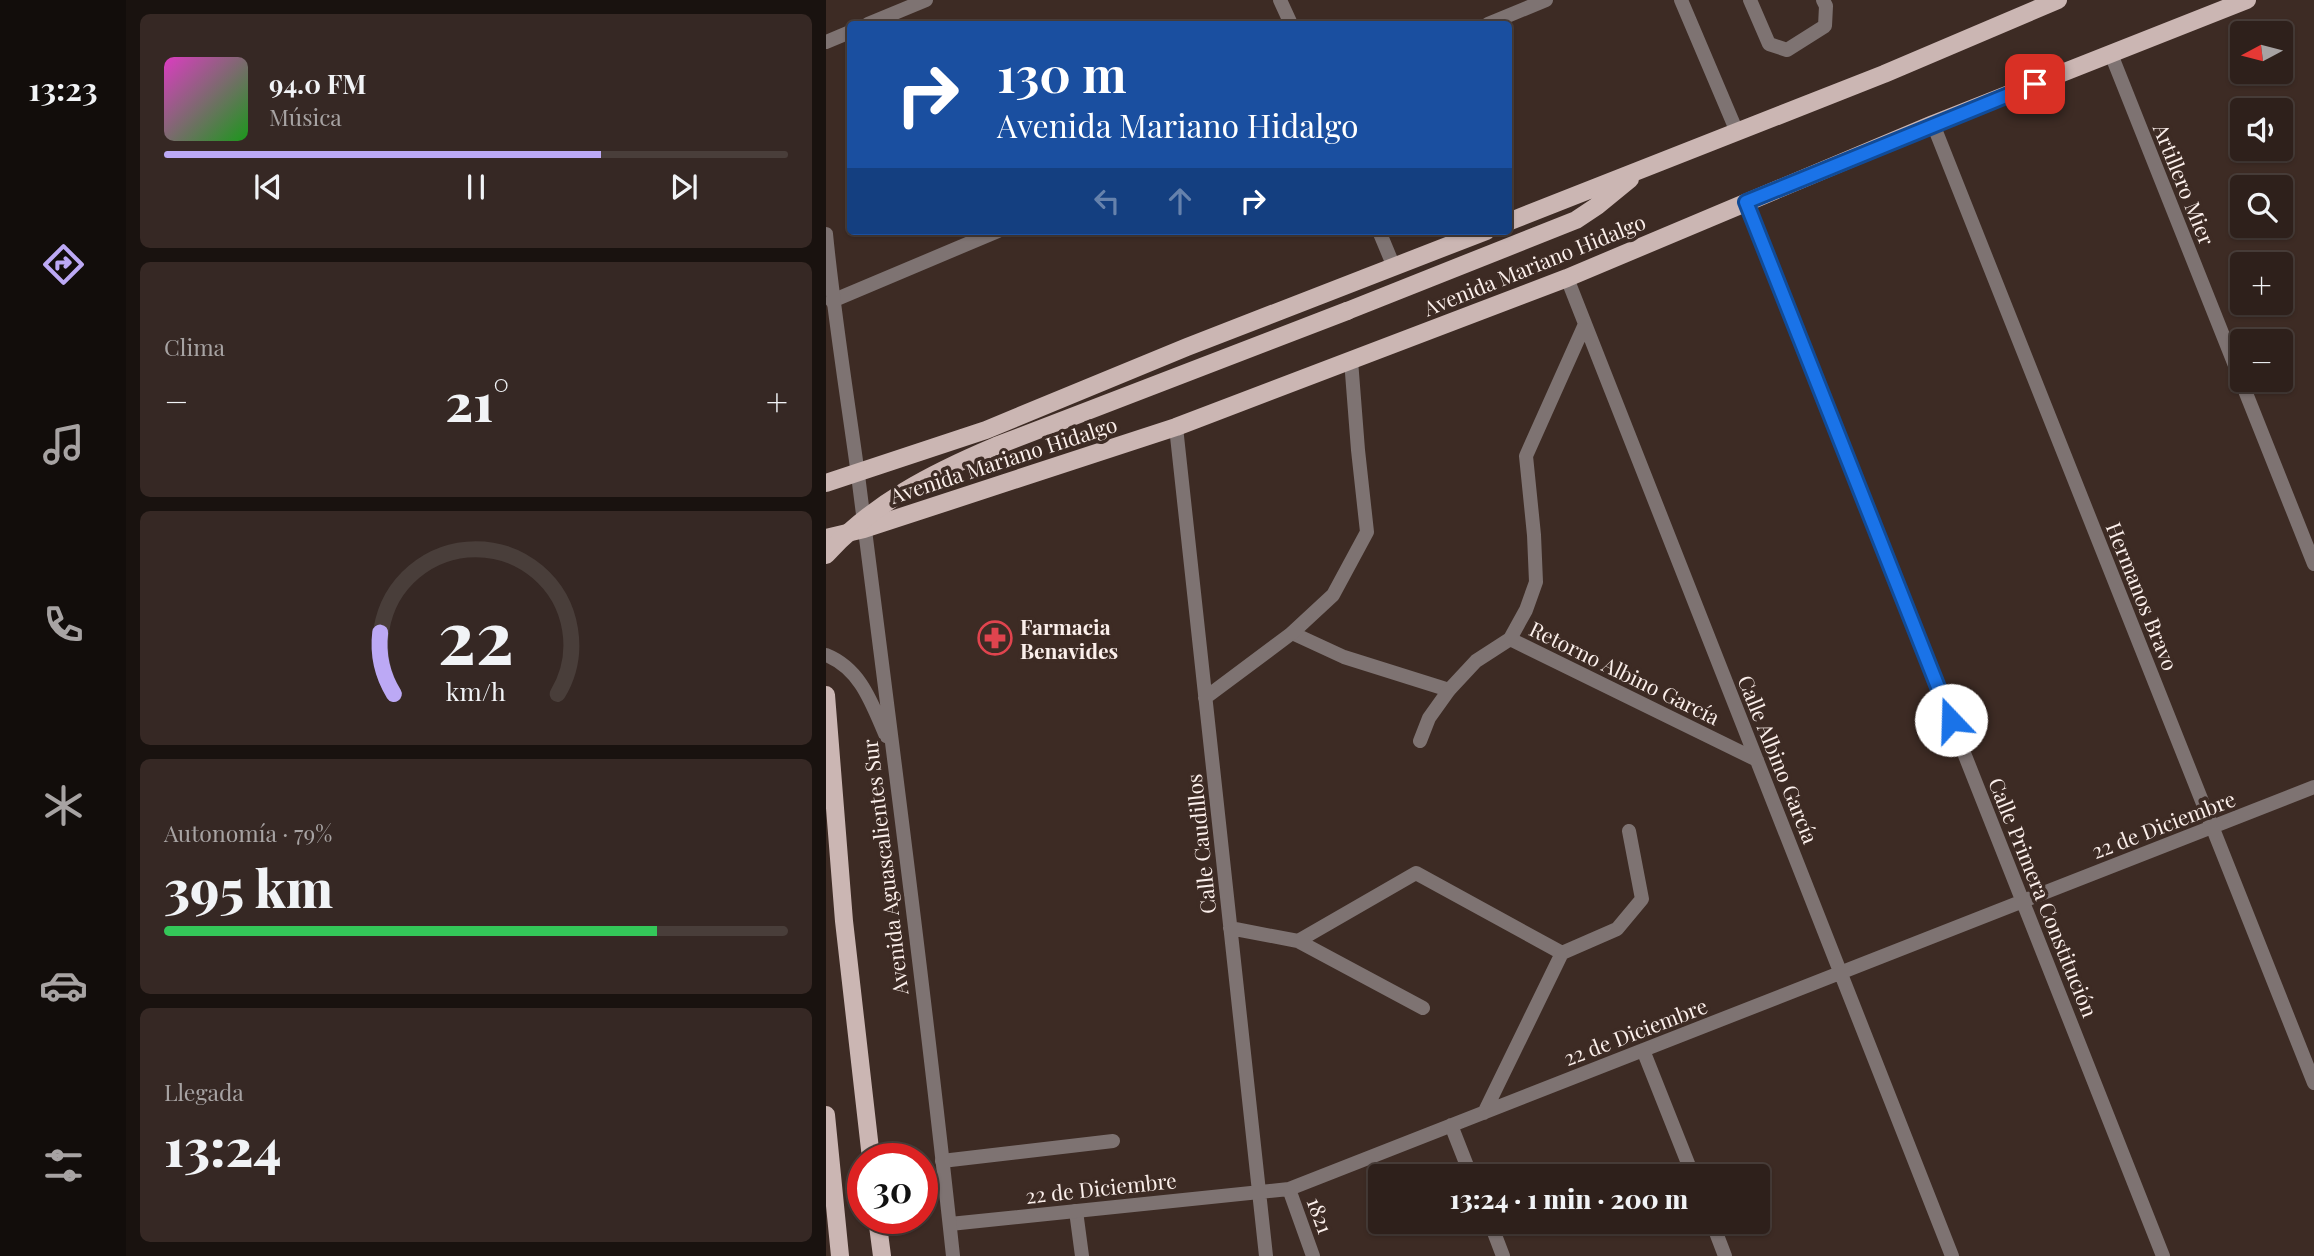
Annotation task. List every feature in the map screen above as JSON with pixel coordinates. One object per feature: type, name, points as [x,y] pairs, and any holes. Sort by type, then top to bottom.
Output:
[{"type":"main road","points":[[1512,220],[1904,65],[2058,0]]},
{"type":"main road","name":"Avenida Mariano Hidalgo","points":[[826,538],[864,529],[1175,427],[1352,360],[1567,278],[1933,124],[2247,0]]},
{"type":"main road","points":[[826,555],[869,513],[942,469],[1576,220],[1620,189],[1640,170]]},
{"type":"main road","name":"Avenida Mariano Hidalgo","points":[[826,483],[986,430],[1176,352],[1476,235]]},
{"type":"main road","name":"Avenida Aguascalientes Sur","points":[[826,695],[844,921],[869,1143]]},
{"type":"main road","points":[[826,1115],[840,1256]]},
{"type":"main road","points":[[879,1234],[881,1255]]},
{"type":"street","points":[[875,21],[926,0]]},
{"type":"street","points":[[1280,0],[1290,21]]},
{"type":"street","points":[[1495,21],[1546,0]]},
{"type":"street","points":[[1681,0],[1737,132]]},
{"type":"street","points":[[1750,0],[1769,44],[1787,50],[1825,26],[1826,6],[1823,0]]},
{"type":"street","points":[[826,42],[847,33]]},
{"type":"street","name":"Artillero Mier","points":[[2111,54],[2314,564]]},
{"type":"street","name":"Hermanos Bravo","points":[[1933,124],[2314,1083]]},
{"type":"street","name":"Calle Primera Constitución","points":[[1746,202],[2163,1256]]},
{"type":"street","name":"Avenida Aguascalientes Sur","points":[[826,234],[832,301],[893,753],[953,1256]]},
{"type":"street","points":[[832,301],[989,235]]},
{"type":"street","points":[[1380,235],[1394,267]]},
{"type":"street","name":"Calle Albino García","points":[[1567,278],[1952,1256]]},
{"type":"street","points":[[826,346],[835,318]]},
{"type":"street","name":"Retorno Albino García","points":[[1585,324],[1526,456],[1536,582],[1526,610],[1510,639],[1756,760]]},
{"type":"street","points":[[1205,698],[1292,634],[1333,595],[1367,532],[1352,360]]},
{"type":"street","name":"Calle Caudillos","points":[[1175,427],[1266,1256]]},
{"type":"street","points":[[1292,634],[1344,657],[1449,690]]},
{"type":"street","points":[[1420,741],[1429,718],[1449,690],[1476,662],[1510,639]]},
{"type":"street","points":[[826,655],[848,668],[860,681],[869,695],[893,753]]},
{"type":"street","name":"22 de Diciembre","points":[[950,1224],[1289,1189],[2314,788]]},
{"type":"street","points":[[1484,1113],[1562,953],[1617,929],[1642,899],[1629,831]]},
{"type":"street","points":[[1298,941],[1416,873],[1562,953]]},
{"type":"street","points":[[1230,928],[1298,941],[1423,1008]]},
{"type":"street","points":[[1643,1050],[1688,1164]]},
{"type":"street","points":[[1451,1125],[1466,1164]]},
{"type":"street","points":[[942,1161],[1113,1141]]},
{"type":"street","name":"1821","points":[[1289,1189],[1313,1256]]},
{"type":"street","points":[[1076,1211],[1082,1256]]},
{"type":"street","points":[[1495,1234],[1503,1256]]},
{"type":"street","points":[[1717,1234],[1726,1256]]},
{"type":"place","name":"Farmacia Benavides","points":[[995,638]]},
{"type":"route","points":[[1951,720],[1746,202],[2035,84]]}]
